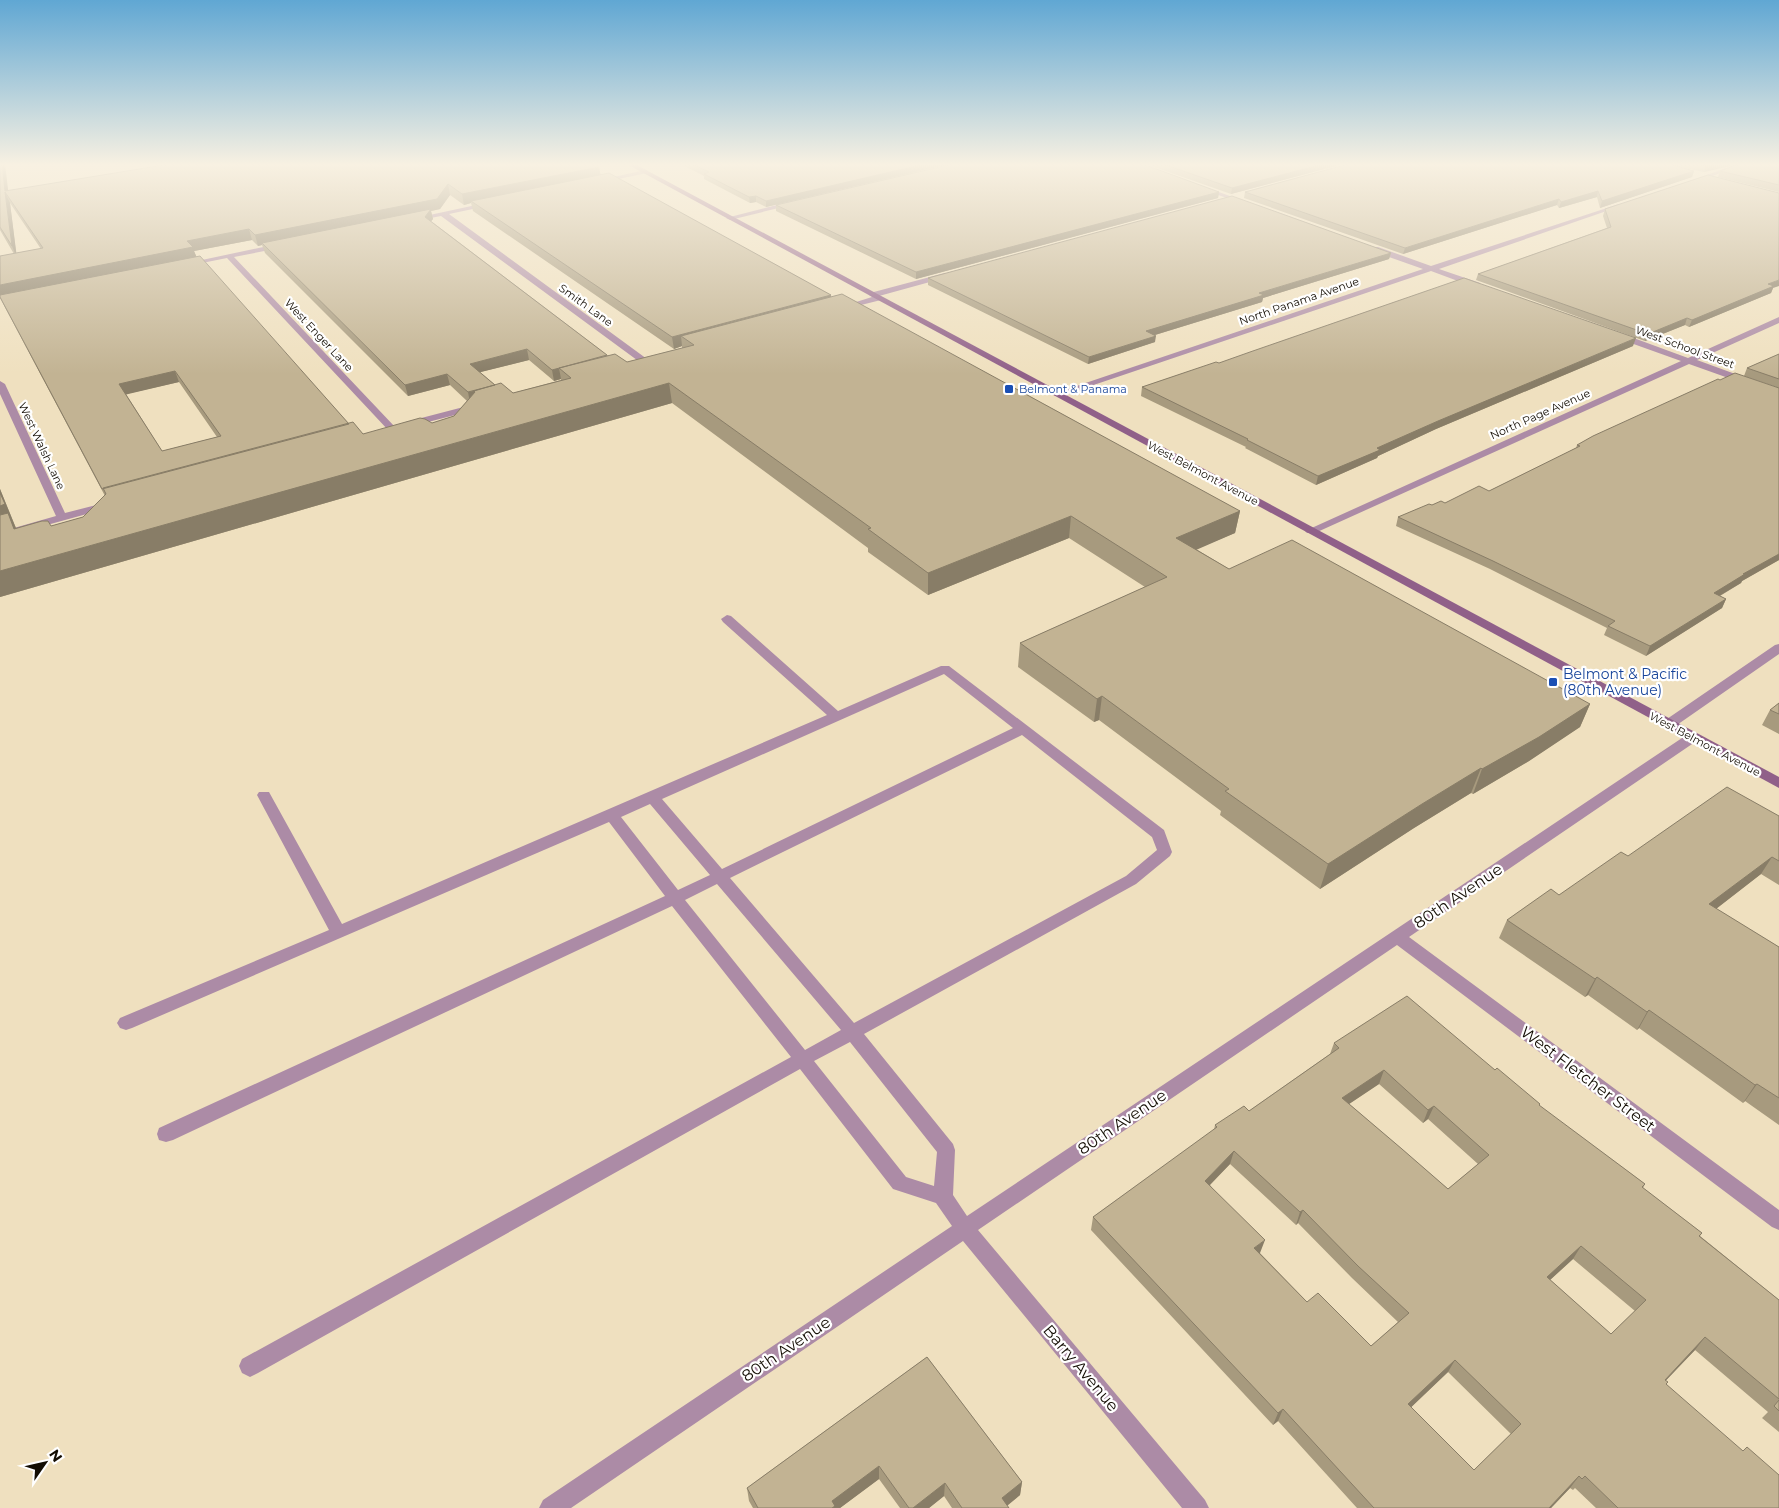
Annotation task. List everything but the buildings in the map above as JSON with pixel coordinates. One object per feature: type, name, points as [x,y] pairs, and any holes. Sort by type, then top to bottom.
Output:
[{"type":"main road","name":"West Belmont Avenue","points":[[759,233],[1779,783]]},
{"type":"street","name":"Smith Lane","points":[[470,233],[644,361]]},
{"type":"street","name":"North Panama Avenue","points":[[1058,394],[1537,233]]},
{"type":"street","points":[[181,265],[287,244]]},
{"type":"street","points":[[1369,247],[1486,289]]},
{"type":"street","name":"West Enger Lane","points":[[229,256],[388,430],[483,404]]},
{"type":"street","points":[[831,310],[958,272]]},
{"type":"street","name":"North Page Avenue","points":[[1311,531],[1779,320]]},
{"type":"street","name":"West School Street","points":[[1606,331],[1779,393]]},
{"type":"street","name":"West Walsh Lane","points":[[0,384],[62,518]]},
{"type":"street","points":[[0,535],[118,503]]},
{"type":"street","points":[[727,619],[836,716]]},
{"type":"street","points":[[1669,724],[1779,648]]},
{"type":"street","points":[[126,1023],[612,815],[945,669],[1159,834],[1165,852],[1131,880],[853,1034],[803,1059],[250,1366]]},
{"type":"street","points":[[166,1134],[675,898],[1022,729]]},
{"type":"street","name":"80th Avenue","points":[[551,1508],[1693,737]]},
{"type":"street","points":[[264,796],[338,932]]},
{"type":"street","points":[[612,815],[675,898],[900,1183],[944,1197],[946,1150],[853,1034],[652,797]]},
{"type":"street","name":"West Fletcher Street","points":[[1397,937],[1779,1221]]},
{"type":"street","name":"Barry Avenue","points":[[944,1197],[965,1229],[1197,1508]]},
{"type":"place","name":"Belmont & Panama","points":[[1009,389]]},
{"type":"place","name":"Belmont & Pacific (80th Avenue)","points":[[1553,682]]}]
